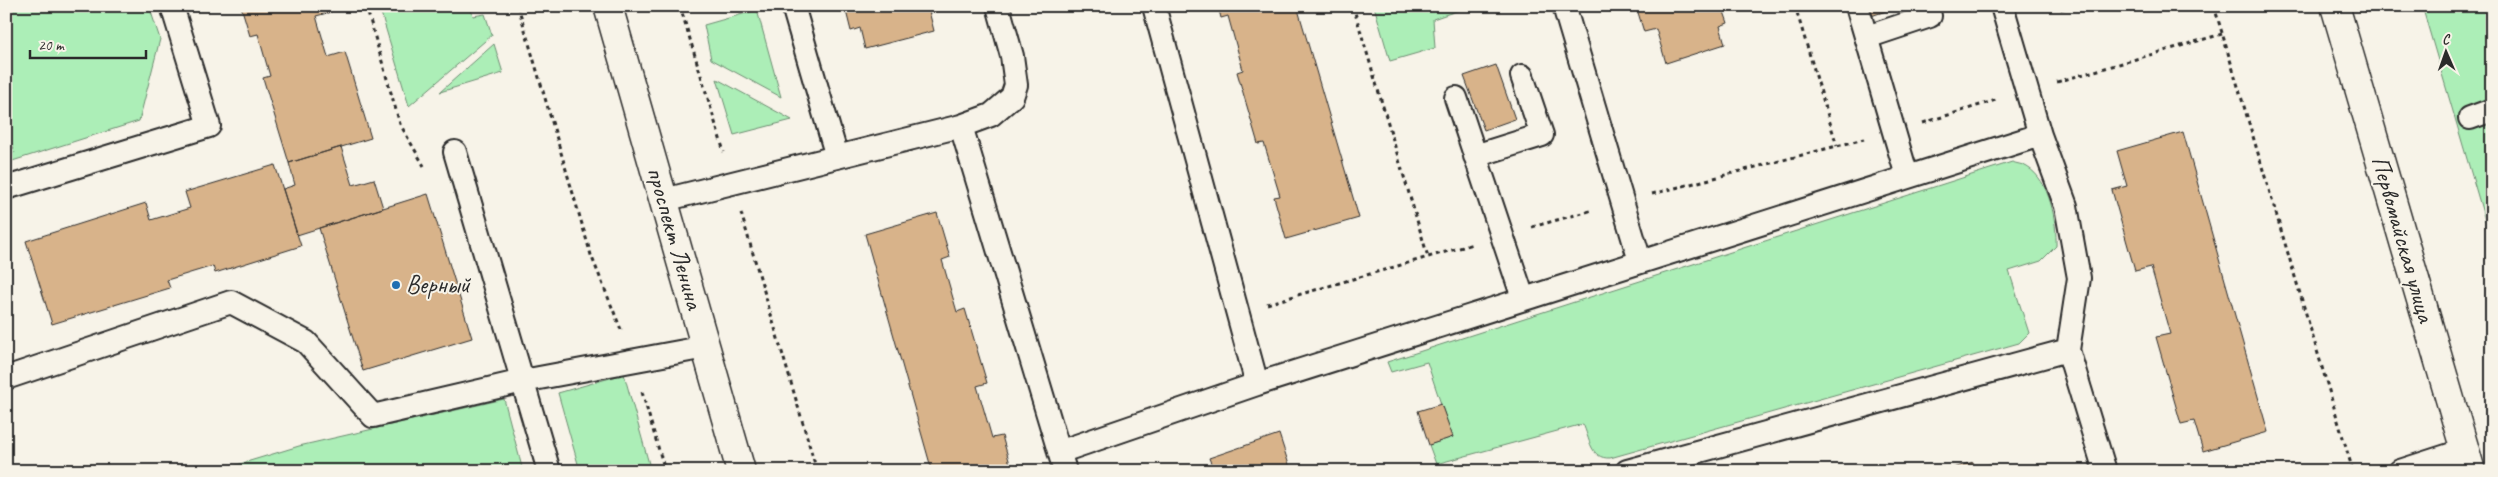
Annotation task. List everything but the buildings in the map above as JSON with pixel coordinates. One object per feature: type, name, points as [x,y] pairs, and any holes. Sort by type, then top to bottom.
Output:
[{"type":"main road","name":"проспект Ленина","points":[[608,6],[741,471]]},
{"type":"main road","name":"Первомайская улица","points":[[2336,6],[2468,460]]},
{"type":"lane","points":[[6,188],[209,126],[172,6]]},
{"type":"lane","points":[[793,6],[837,156]]},
{"type":"lane","points":[[664,200],[961,126],[991,116],[1012,97],[1016,85],[1012,56],[998,6]]},
{"type":"lane","points":[[1154,6],[1257,384]]},
{"type":"lane","points":[[1564,6],[1640,261]]},
{"type":"lane","points":[[1857,6],[1907,176]]},
{"type":"lane","points":[[1867,37],[1930,16],[1927,6]]},
{"type":"lane","points":[[2002,6],[2040,135],[2066,206],[2080,278],[2068,350],[2105,471]]},
{"type":"lane","points":[[1475,156],[1542,134],[1522,76]]},
{"type":"lane","points":[[1456,98],[1523,298]]},
{"type":"lane","points":[[2470,118],[2492,110]]},
{"type":"lane","points":[[961,126],[1062,461],[1257,384],[2040,135]]},
{"type":"lane","points":[[455,152],[549,471]]},
{"type":"lane","points":[[6,378],[232,302],[306,342],[374,416],[523,381],[706,347]]},
{"type":"lane","points":[[1627,471],[2068,350]]},
{"type":"lane","points":[[2400,471],[2468,460]]},
{"type":"path","points":[[366,6],[400,124],[425,167]]},
{"type":"path","points":[[518,6],[592,255],[634,361],[664,471]]},
{"type":"path","points":[[680,6],[817,471]]},
{"type":"path","points":[[682,11],[700,6]]},
{"type":"path","points":[[1353,6],[1428,257]]},
{"type":"path","points":[[1795,6],[1837,146]]},
{"type":"path","points":[[2214,6],[2353,471]]},
{"type":"path","points":[[1238,312],[1502,235],[1894,131],[2027,90],[2222,34]]},
{"type":"green space","points":[[6,6],[149,6],[160,39],[139,121],[6,163]]},
{"type":"green space","points":[[379,6],[470,6],[473,16],[485,14],[492,35],[409,106]]},
{"type":"green space","points":[[1374,6],[1471,6],[1433,19],[1435,48],[1390,61]]},
{"type":"green space","points":[[2422,6],[2492,6],[2492,244]]},
{"type":"green space","points":[[757,10],[781,97],[711,59],[704,25]]},
{"type":"green space","points":[[494,44],[503,73],[440,92]]},
{"type":"green space","points":[[717,79],[792,120],[734,135]]},
{"type":"green space","points":[[2012,162],[2024,165],[2035,173],[2047,192],[2053,214],[2056,237],[2056,246],[2041,261],[2009,271],[2029,333],[2019,343],[1610,458],[1598,455],[1595,452],[1589,442],[1583,424],[1436,464],[1429,445],[1452,437],[1427,362],[1391,372],[1387,362]]},
{"type":"green space","points":[[624,374],[651,471],[580,471],[558,393]]},
{"type":"green space","points":[[504,399],[523,471],[217,471],[299,446]]},
{"type":"place","name":"Верный","points":[[396,285]]}]
